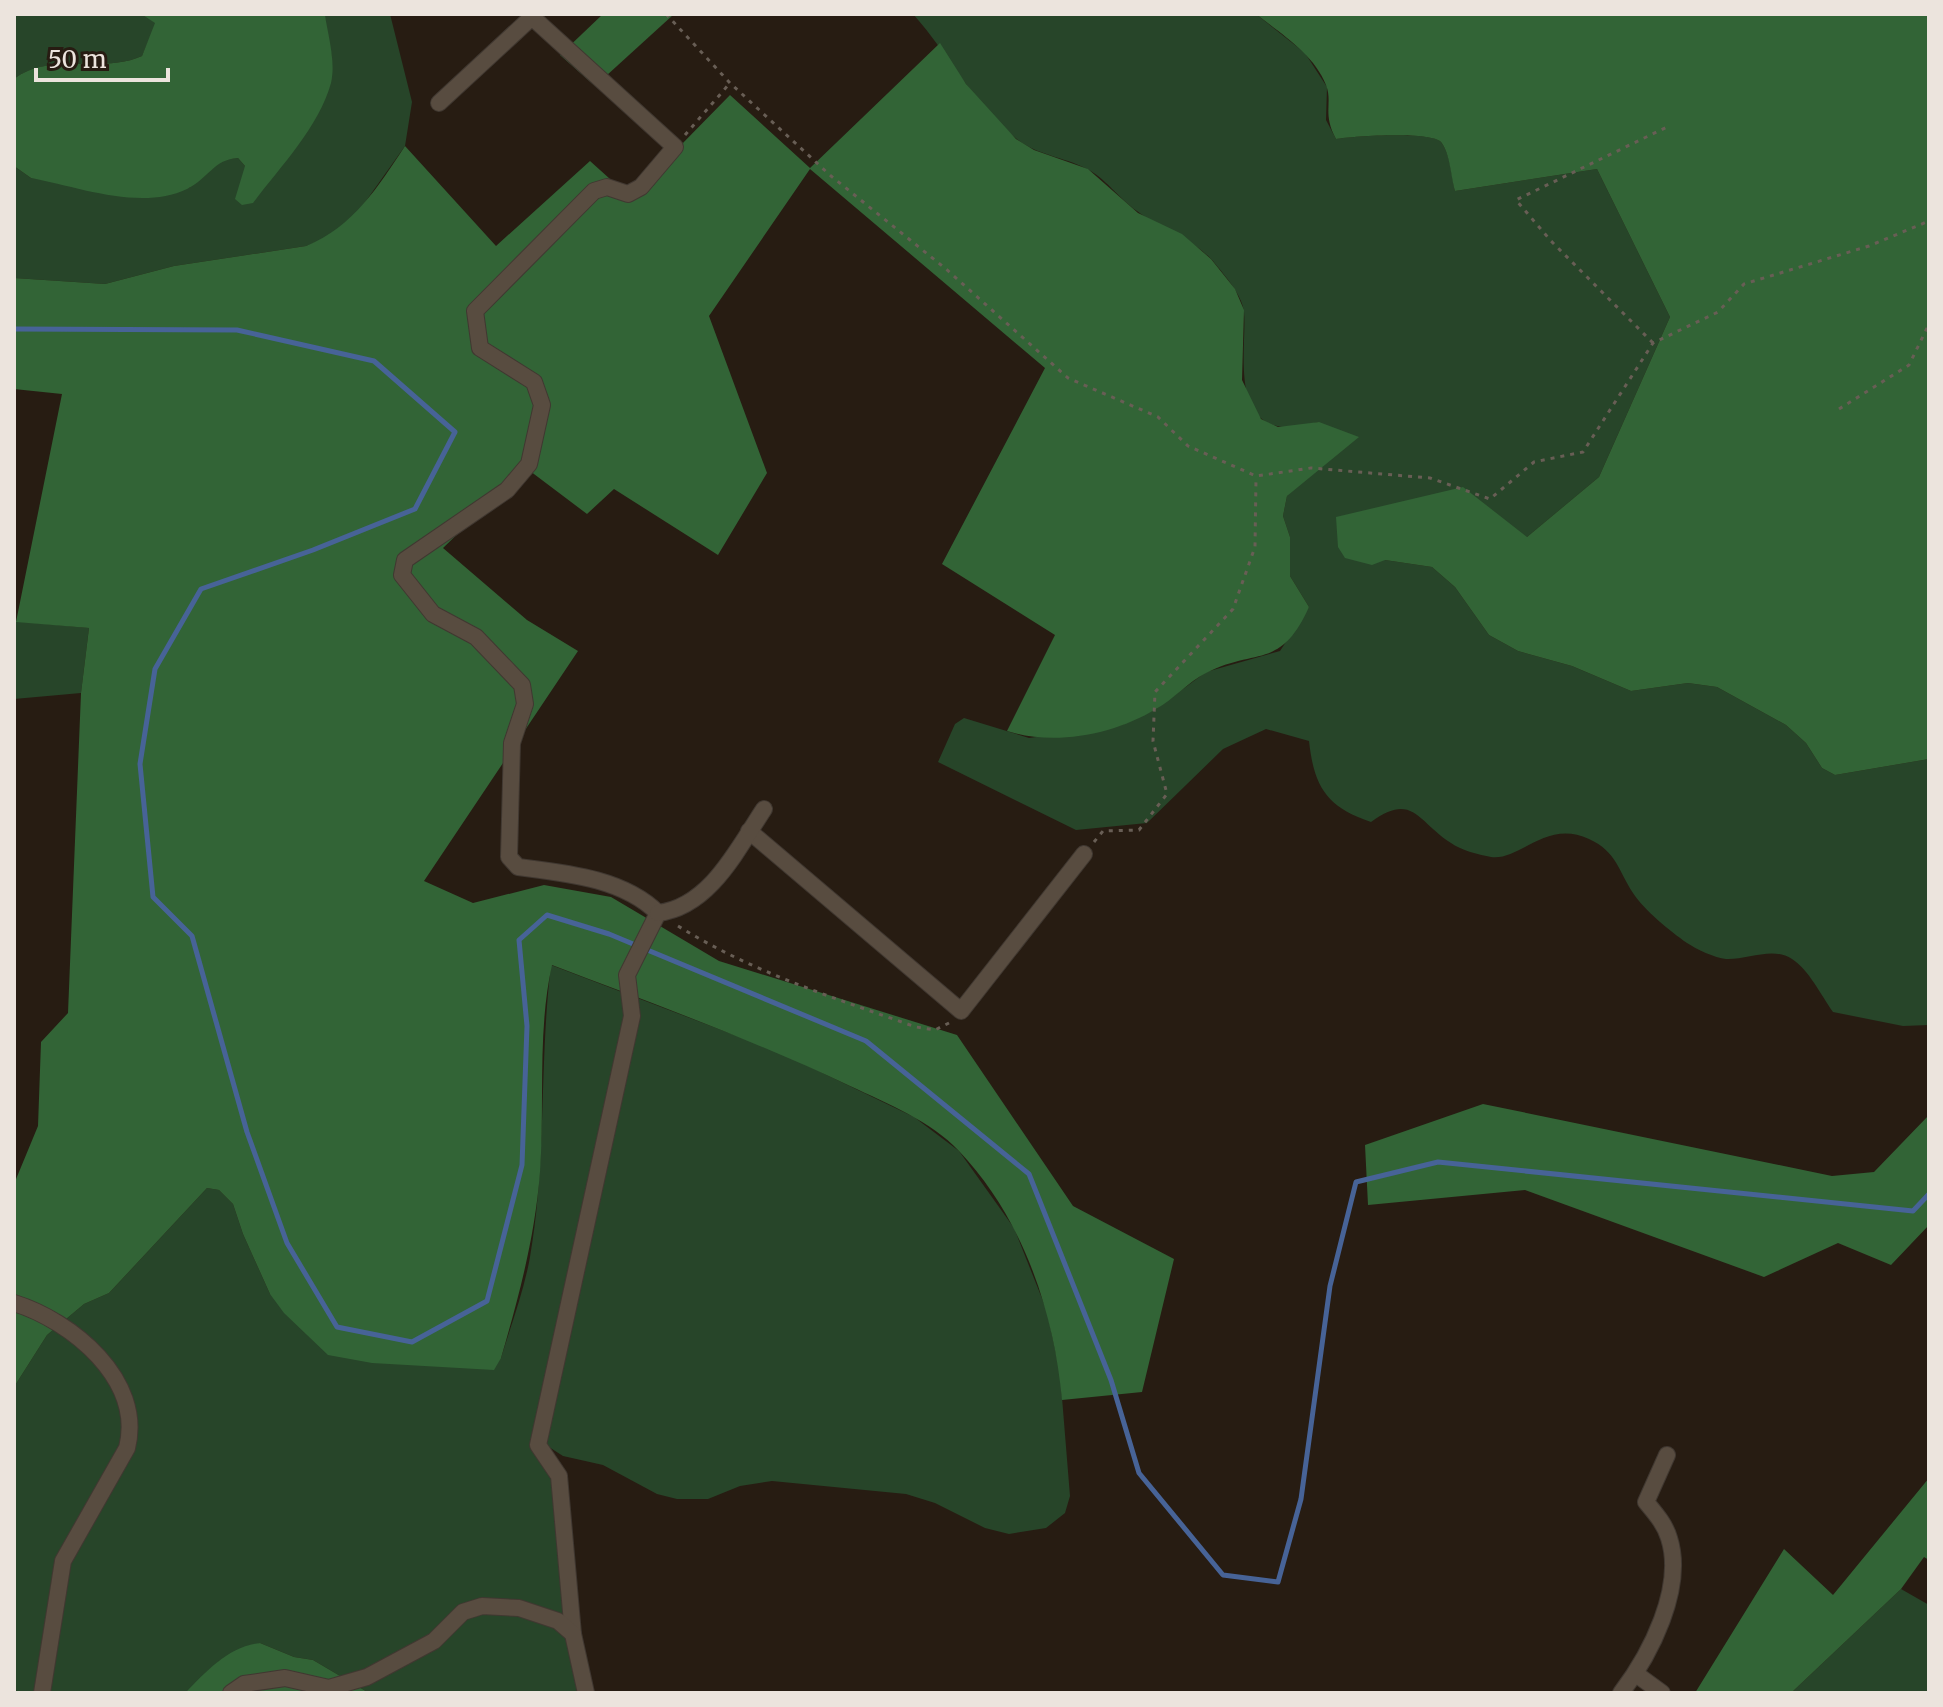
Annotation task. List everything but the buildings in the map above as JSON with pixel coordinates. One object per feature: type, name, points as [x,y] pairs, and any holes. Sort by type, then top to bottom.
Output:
[{"type":"street","points":[[439,103],[532,17],[675,147],[641,187],[628,194],[607,187],[594,191],[475,311],[480,348],[534,382],[542,405],[529,464],[507,490],[405,560],[402,575],[433,614],[476,637],[522,685],[525,704],[512,743],[509,857],[518,867],[583,875],[648,903],[655,916]]},
{"type":"street","points":[[586,1693],[573,1634],[559,1476],[538,1445],[632,1016],[627,975],[655,916],[688,902],[725,870],[764,809]]},
{"type":"street","points":[[749,831],[961,1011],[1084,854]]},
{"type":"street","points":[[14,1303],[58,1320],[86,1345],[127,1400],[131,1432],[127,1448],[63,1561],[42,1693]]},
{"type":"street","points":[[1621,1693],[1636,1674],[1661,1624],[1671,1587],[1670,1541],[1646,1502],[1667,1455]]},
{"type":"street","points":[[231,1693],[244,1684],[285,1678],[329,1688],[367,1677],[434,1641],[463,1612],[482,1606],[532,1612],[558,1621],[573,1634]]},
{"type":"street","points":[[1636,1674],[1662,1693]]},
{"type":"path","points":[[666,14],[730,83],[831,176],[946,269],[1068,378],[1158,417],[1188,446],[1256,476],[1311,468],[1430,478],[1490,499],[1534,462],[1583,452],[1653,343],[1718,312],[1744,284],[1869,246],[1929,221]]},
{"type":"path","points":[[675,147],[730,83]]},
{"type":"path","points":[[1653,343],[1551,241],[1516,200],[1669,126]]},
{"type":"path","points":[[1839,409],[1909,365],[1929,324]]},
{"type":"path","points":[[1084,854],[1103,831],[1139,830],[1167,794],[1153,741],[1155,692],[1233,609],[1255,547],[1256,476]]},
{"type":"path","points":[[655,916],[765,973],[916,1027],[935,1030],[950,1023],[961,1011]]},
{"type":"green space","points":[[14,14],[141,14],[156,23],[142,56],[111,63],[44,66],[14,79]]},
{"type":"green space","points":[[141,14],[325,15],[333,66],[325,99],[298,146],[253,203],[242,205],[235,199],[245,166],[238,158],[223,162],[187,189],[150,198],[110,195],[31,178],[14,166],[14,79],[44,66],[111,63],[142,56],[155,23]]},
{"type":"green space","points":[[324,14],[390,14],[412,102],[405,146],[356,215],[325,239],[306,246],[174,266],[105,284],[14,278],[14,166],[31,178],[189,188],[223,159],[238,158],[245,166],[332,58]]},
{"type":"green space","points":[[603,14],[673,15],[595,86],[560,55]]},
{"type":"green space","points":[[913,14],[1256,14],[1305,53],[1327,87],[1326,120],[1336,139],[1392,135],[1435,139],[1447,152],[1455,191],[1597,169],[1670,317],[1599,477],[1527,537],[1385,560],[1432,567],[1455,587],[1489,635],[1518,651],[1572,666],[1631,691],[1688,683],[1717,687],[1786,725],[1806,743],[1822,768],[1835,775],[1929,759],[1929,1025],[1903,1026],[1833,1012],[1804,970],[1785,955],[1726,959],[1695,948],[1673,933],[1644,906],[1616,862],[1606,850],[1589,839],[1560,834],[1502,857],[1491,857],[1455,846],[1406,809],[1385,813],[1371,822],[1356,816],[1333,802],[1325,793],[1314,771],[1309,741],[1266,729],[1223,749],[1147,823],[1076,830],[938,762],[955,724],[964,718],[1029,738],[1122,725],[1156,709],[1206,672],[1280,651],[1309,607],[1290,576],[1290,537],[1283,516],[1287,496],[1295,486],[1319,422],[1292,427],[1277,426],[1262,420],[1247,394],[1244,377],[1243,305],[1213,261],[1195,246],[1137,211],[1092,172],[1018,140],[975,96]]},
{"type":"green space","points":[[1256,14],[1929,14],[1929,759],[1835,775],[1822,768],[1806,743],[1786,725],[1717,687],[1688,683],[1631,691],[1572,666],[1518,651],[1489,635],[1455,587],[1432,567],[1385,560],[1372,565],[1345,558],[1338,547],[1336,517],[1463,487],[1527,537],[1599,477],[1670,317],[1597,169],[1455,191],[1441,142],[1423,136],[1391,135],[1336,139],[1330,122],[1328,91],[1321,74],[1296,45]]},
{"type":"green space","points":[[940,43],[966,84],[1016,139],[1034,150],[1088,169],[1138,213],[1182,234],[1211,259],[1235,289],[1244,310],[1242,380],[1261,419],[1278,427],[1319,422],[1359,437],[1287,496],[1283,516],[1290,537],[1290,576],[1309,607],[1298,627],[1288,641],[1277,649],[1206,673],[1163,705],[1121,726],[1083,735],[1044,738],[1007,731],[1055,635],[942,564],[1045,368],[810,169],[709,316],[767,473],[718,555],[614,489],[587,514],[526,468],[443,548],[527,620],[578,651],[424,881],[473,903],[544,885],[611,897],[719,961],[957,1035],[1073,1206],[1174,1259],[1142,1392],[1062,1400],[1058,1366],[1043,1300],[1017,1235],[981,1177],[959,1151],[936,1131],[894,1107],[777,1053],[552,965],[544,1016],[540,1172],[534,1220],[514,1312],[501,1358],[494,1370],[372,1363],[328,1355],[284,1313],[270,1294],[233,1204],[219,1190],[207,1188],[109,1293],[84,1304],[47,1335],[14,1387],[14,1184],[38,1126],[41,1042],[68,1013],[81,693],[89,628],[16,622],[62,394],[14,389],[14,278],[105,284],[174,266],[306,246],[323,238],[351,217],[374,191],[405,146],[496,246],[590,161],[630,197],[730,95],[810,168]]},
{"type":"green space","points":[[14,621],[89,628],[81,693],[14,699]]},
{"type":"green space","points":[[551,965],[779,1052],[914,1117],[959,1151],[1014,1228],[1047,1311],[1060,1373],[1070,1496],[1065,1513],[1046,1528],[1009,1534],[985,1528],[935,1503],[906,1494],[772,1481],[740,1486],[708,1499],[677,1499],[657,1494],[603,1465],[563,1456],[535,1438],[554,1477],[577,1693],[369,1693],[313,1660],[294,1657],[260,1643],[219,1661],[185,1693],[14,1693],[14,1387],[47,1335],[84,1304],[109,1293],[207,1188],[219,1190],[233,1204],[270,1294],[501,1358],[524,1282],[535,1221]]},
{"type":"green space","points":[[1483,1104],[1832,1176],[1874,1172],[1929,1115],[1929,1225],[1891,1265],[1838,1243],[1764,1277],[1525,1190],[1368,1205],[1365,1145]]},
{"type":"green space","points":[[1929,1478],[1929,1560],[1924,1557],[1901,1589],[1791,1693],[1695,1693],[1784,1549],[1833,1595]]},
{"type":"green space","points":[[1901,1589],[1929,1605],[1929,1693],[1791,1693]]},
{"type":"green space","points":[[260,1643],[294,1657],[313,1660],[369,1693],[185,1693],[228,1655]]},
{"type":"waterway","points":[[14,329],[237,330],[374,361],[455,432],[415,509],[313,550],[201,589],[155,669],[140,764],[153,897],[192,936],[247,1132],[287,1243],[337,1327],[412,1342],[487,1301],[522,1165],[527,1026],[519,940],[547,915],[609,934],[866,1041],[1029,1174],[1111,1380],[1139,1473],[1223,1575],[1278,1582],[1301,1499],[1330,1286],[1356,1182],[1438,1162],[1913,1211],[1929,1194]]}]
